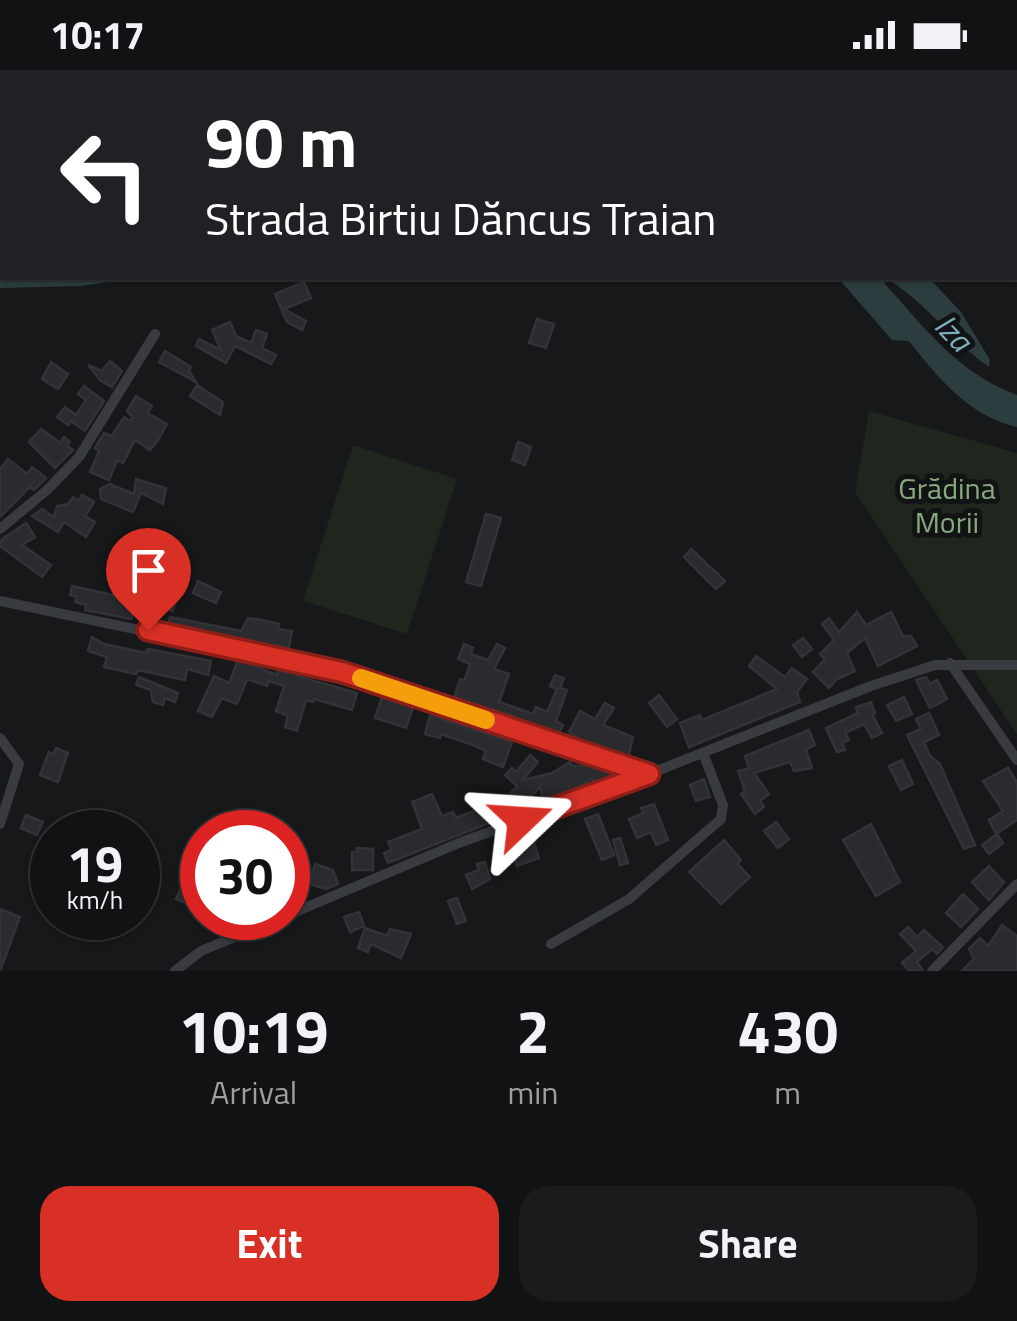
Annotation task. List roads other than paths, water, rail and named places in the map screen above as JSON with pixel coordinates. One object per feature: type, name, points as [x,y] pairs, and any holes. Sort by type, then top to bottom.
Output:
[{"type":"street","points":[[0,529],[79,457],[155,334]]},
{"type":"street","points":[[0,601],[342,672],[649,774]]},
{"type":"street","points":[[310,905],[459,843],[649,774],[871,686],[950,663],[1017,665]]},
{"type":"street","points":[[950,663],[1017,760]]},
{"type":"street","points":[[0,738],[19,764],[0,824]]},
{"type":"street","points":[[551,944],[629,899],[722,819],[724,805],[703,753]]},
{"type":"street","points":[[932,971],[1017,884]]},
{"type":"street","points":[[175,971],[201,951],[227,940]]},
{"type":"water","points":[[0,280],[120,280],[82,286],[0,288]]},
{"type":"water","points":[[840,280],[883,280],[922,326],[965,366],[1017,395],[1017,427],[969,405],[909,341],[892,340]]},
{"type":"water","name":"Iza","points":[[888,280],[931,280],[961,312],[990,360],[989,367],[962,345]]},
{"type":"park label","name":"Grădina Morii","points":[[947,505]]}]
